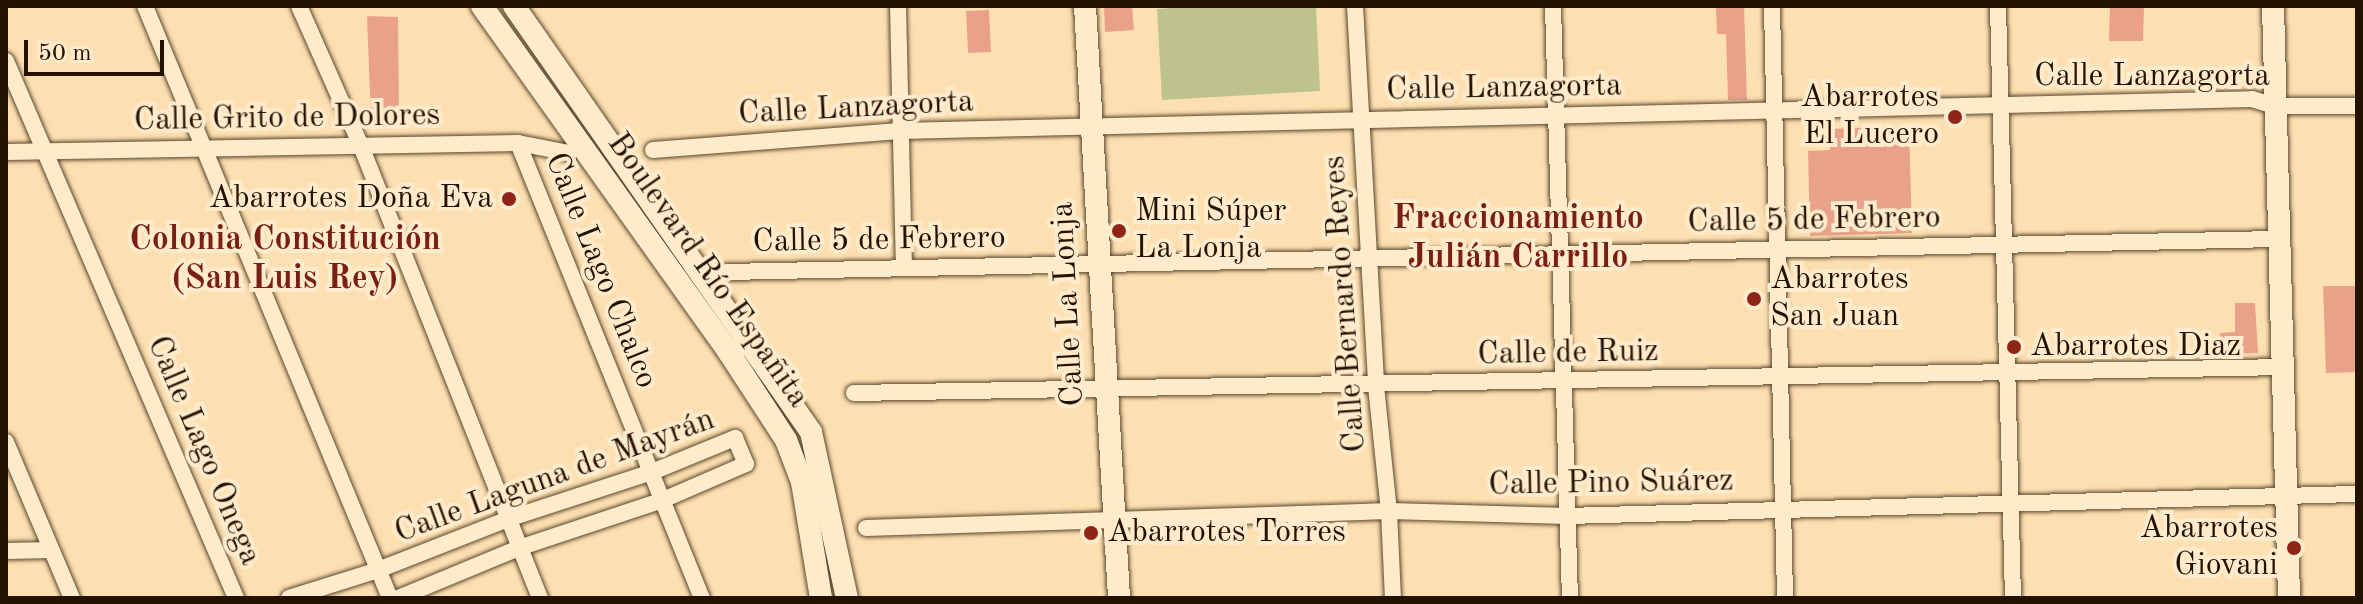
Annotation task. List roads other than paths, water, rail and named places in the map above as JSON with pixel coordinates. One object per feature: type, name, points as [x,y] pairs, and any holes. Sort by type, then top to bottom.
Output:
[{"type":"main road","name":"Boulevard Río Españita","points":[[482,6],[728,351],[786,440],[802,482],[821,598]]},
{"type":"main road","name":"Boulevard Río Españita","points":[[514,6],[811,432],[847,598]]},
{"type":"main road","name":"Calle La Lonja","points":[[1085,6],[1119,598]]},
{"type":"main road","points":[[2273,6],[2289,598]]},
{"type":"street","points":[[145,6],[390,598]]},
{"type":"street","points":[[299,6],[361,146],[540,598]]},
{"type":"street","points":[[898,6],[904,268]]},
{"type":"street","name":"Calle Bernardo Reyes","points":[[1355,6],[1376,386],[1389,511],[1393,598]]},
{"type":"street","points":[[1553,6],[1570,598]]},
{"type":"street","points":[[1772,6],[1785,598]]},
{"type":"street","points":[[1998,6],[2013,598]]},
{"type":"street","name":"Calle Lago Onega","points":[[6,61],[236,598]]},
{"type":"street","name":"Calle Lanzagorta","points":[[653,150],[899,131],[1091,126],[2252,99],[2275,106],[2357,106]]},
{"type":"street","name":"Calle Grito de Dolores","points":[[6,152],[518,143],[569,153]]},
{"type":"street","name":"Calle Lago Chalco","points":[[518,143],[702,598]]},
{"type":"street","name":"Calle 5 de Febrero","points":[[727,272],[2279,239]]},
{"type":"street","name":"Calle de Ruiz","points":[[854,393],[1376,386],[2283,367]]},
{"type":"street","name":"Calle Laguna de Mayrán","points":[[289,598],[378,570],[508,519],[652,472],[735,438],[746,464],[663,500],[519,548],[398,598]]},
{"type":"street","points":[[6,442],[72,598]]},
{"type":"street","name":"Calle Pino Suárez","points":[[866,528],[1389,511],[1567,516],[2357,494]]},
{"type":"street","points":[[6,551],[51,550]]},
{"type":"place","name":"Abarrotes El Lucero","points":[[1955,117]]},
{"type":"place","name":"Abarrotes Doña Eva","points":[[509,199]]},
{"type":"place","name":"Mini Súper La Lonja","points":[[1119,231]]},
{"type":"place","name":"Abarrotes San Juan","points":[[1754,299]]},
{"type":"place","name":"Abarrotes Diaz","points":[[2014,347]]},
{"type":"place","name":"Abarrotes Torres","points":[[1091,533]]},
{"type":"place","name":"Abarrotes Giovani","points":[[2294,548]]},
{"type":"district","name":"Fraccionamiento Julián Carrillo","points":[[1518,238]]},
{"type":"district","name":"Colonia Constitución (San Luis Rey)","points":[[285,260]]}]
